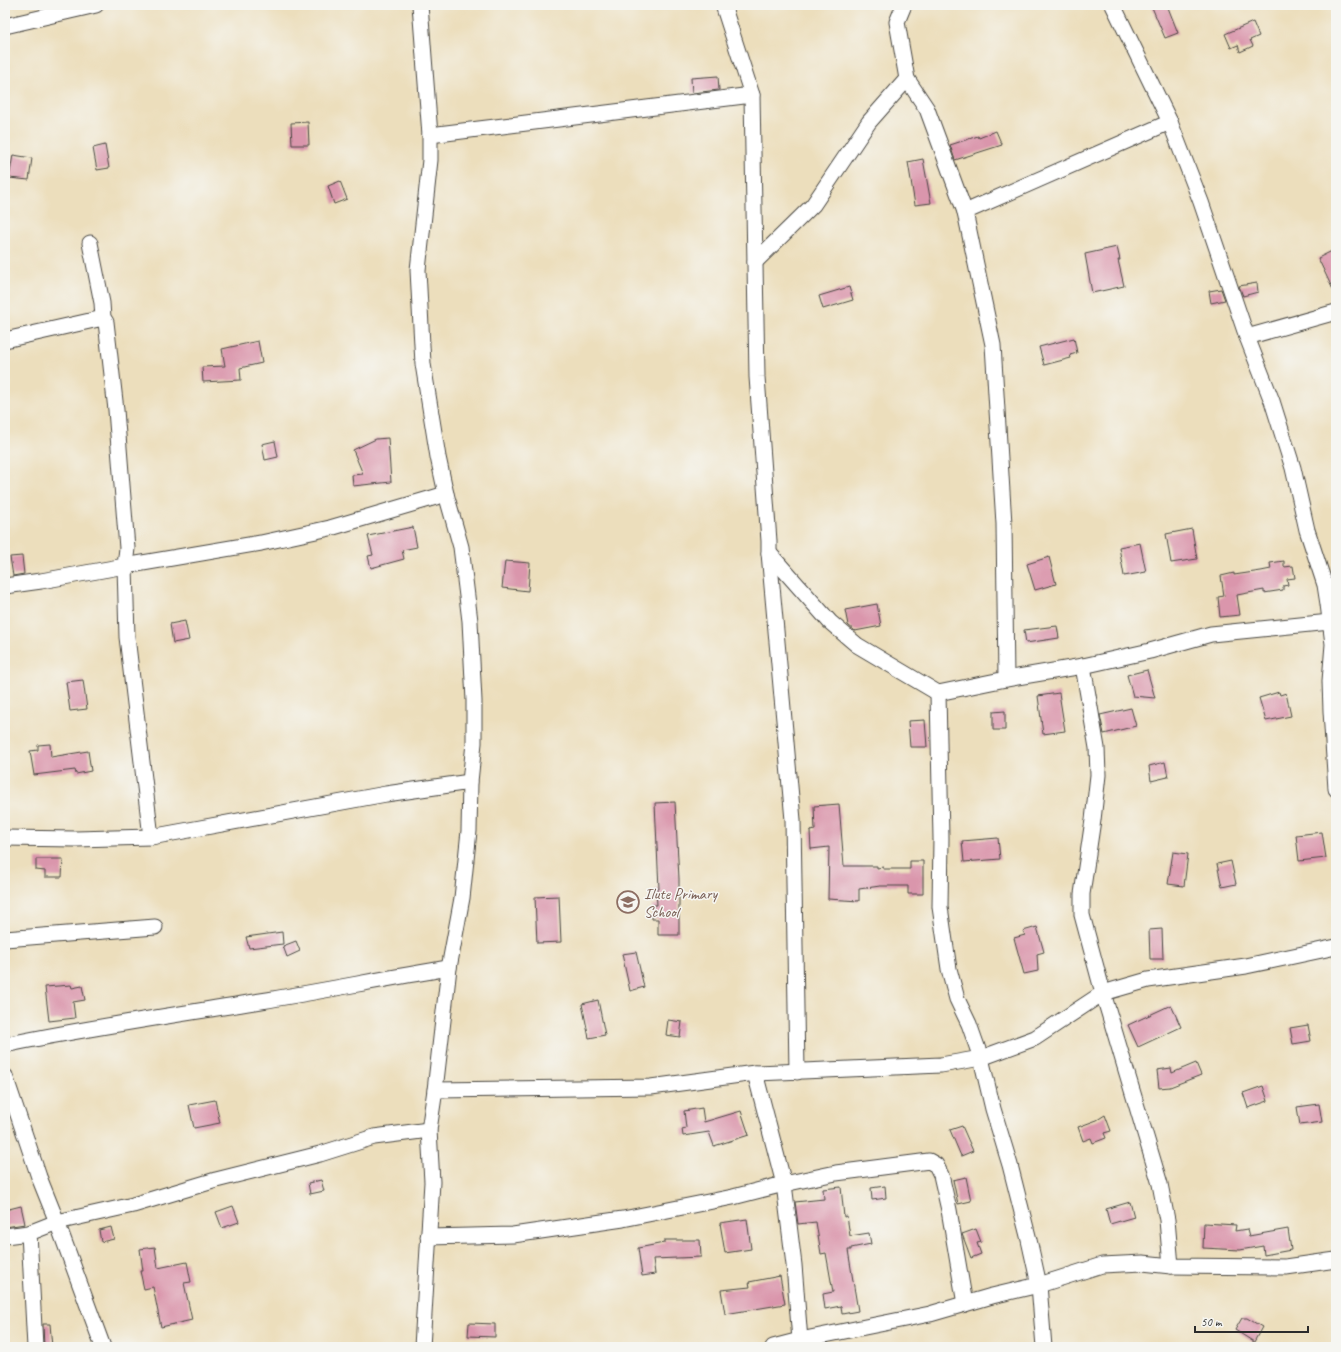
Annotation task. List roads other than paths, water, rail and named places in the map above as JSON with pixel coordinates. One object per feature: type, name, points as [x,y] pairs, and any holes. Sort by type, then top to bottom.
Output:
[{"type":"street","points":[[5,26],[96,5]]},
{"type":"street","points":[[420,5],[430,135],[430,160],[418,270],[423,364],[438,457],[460,547],[470,621],[474,701],[474,743],[470,782],[469,831],[464,883],[449,968],[429,1130],[432,1182],[422,1347]]},
{"type":"street","points":[[723,5],[752,95],[757,377],[769,553],[793,820],[796,1072]]},
{"type":"street","points":[[890,5],[897,22],[907,79],[927,110],[965,212],[993,345],[1004,524],[1006,679]]},
{"type":"street","points":[[897,22],[904,5]]},
{"type":"street","points":[[1113,5],[1170,122],[1201,202],[1247,337],[1272,401],[1293,468],[1307,530],[1325,585],[1334,643],[1331,696],[1332,744],[1336,789]]},
{"type":"street","points":[[755,262],[813,206],[869,122],[907,79]]},
{"type":"street","points":[[430,135],[752,95]]},
{"type":"street","points":[[965,212],[1170,122]]},
{"type":"street","points":[[90,243],[102,303],[103,318],[106,322],[116,410],[127,548],[125,566],[127,637],[151,837]]},
{"type":"street","points":[[1247,337],[1336,312]]},
{"type":"street","points":[[5,340],[103,318]]},
{"type":"street","points":[[5,586],[41,582],[261,543],[330,528],[446,494]]},
{"type":"street","points":[[769,553],[830,622],[857,645],[938,693],[1006,679],[1083,666],[1150,651],[1211,634],[1330,622]]},
{"type":"street","points":[[1083,666],[1097,748],[1098,774],[1081,904],[1082,915],[1102,992],[1161,1191],[1168,1220],[1171,1266]]},
{"type":"street","points":[[938,693],[941,838],[940,907],[949,969],[957,999],[970,1024],[981,1058],[993,1109],[1012,1173],[1029,1240],[1039,1285],[1044,1347]]},
{"type":"street","points":[[5,838],[76,839],[151,837],[379,796],[470,782]]},
{"type":"street","points":[[5,939],[155,927]]},
{"type":"street","points":[[435,1090],[651,1087],[755,1073],[941,1065],[981,1058],[1035,1038],[1102,992],[1148,980],[1246,966],[1336,947]]},
{"type":"street","points":[[5,1045],[51,1035],[262,1001],[449,968]]},
{"type":"street","points":[[755,1073],[784,1184],[794,1265],[800,1340]]},
{"type":"street","points":[[5,1076],[12,1115],[57,1222],[103,1347]]},
{"type":"street","points":[[5,1236],[29,1233],[57,1222],[133,1205],[216,1180],[320,1154],[374,1137],[429,1130]]},
{"type":"street","points":[[428,1238],[513,1235],[623,1219],[733,1197],[836,1173],[928,1161],[936,1165],[941,1175],[949,1210],[965,1304]]},
{"type":"street","points":[[29,1233],[35,1347]]},
{"type":"street","points":[[773,1347],[800,1340],[822,1342],[1039,1285],[1102,1264],[1143,1263],[1171,1266],[1286,1267],[1336,1260]]},
{"type":"place","name":"Ilute Primary School","points":[[628,902]]}]
